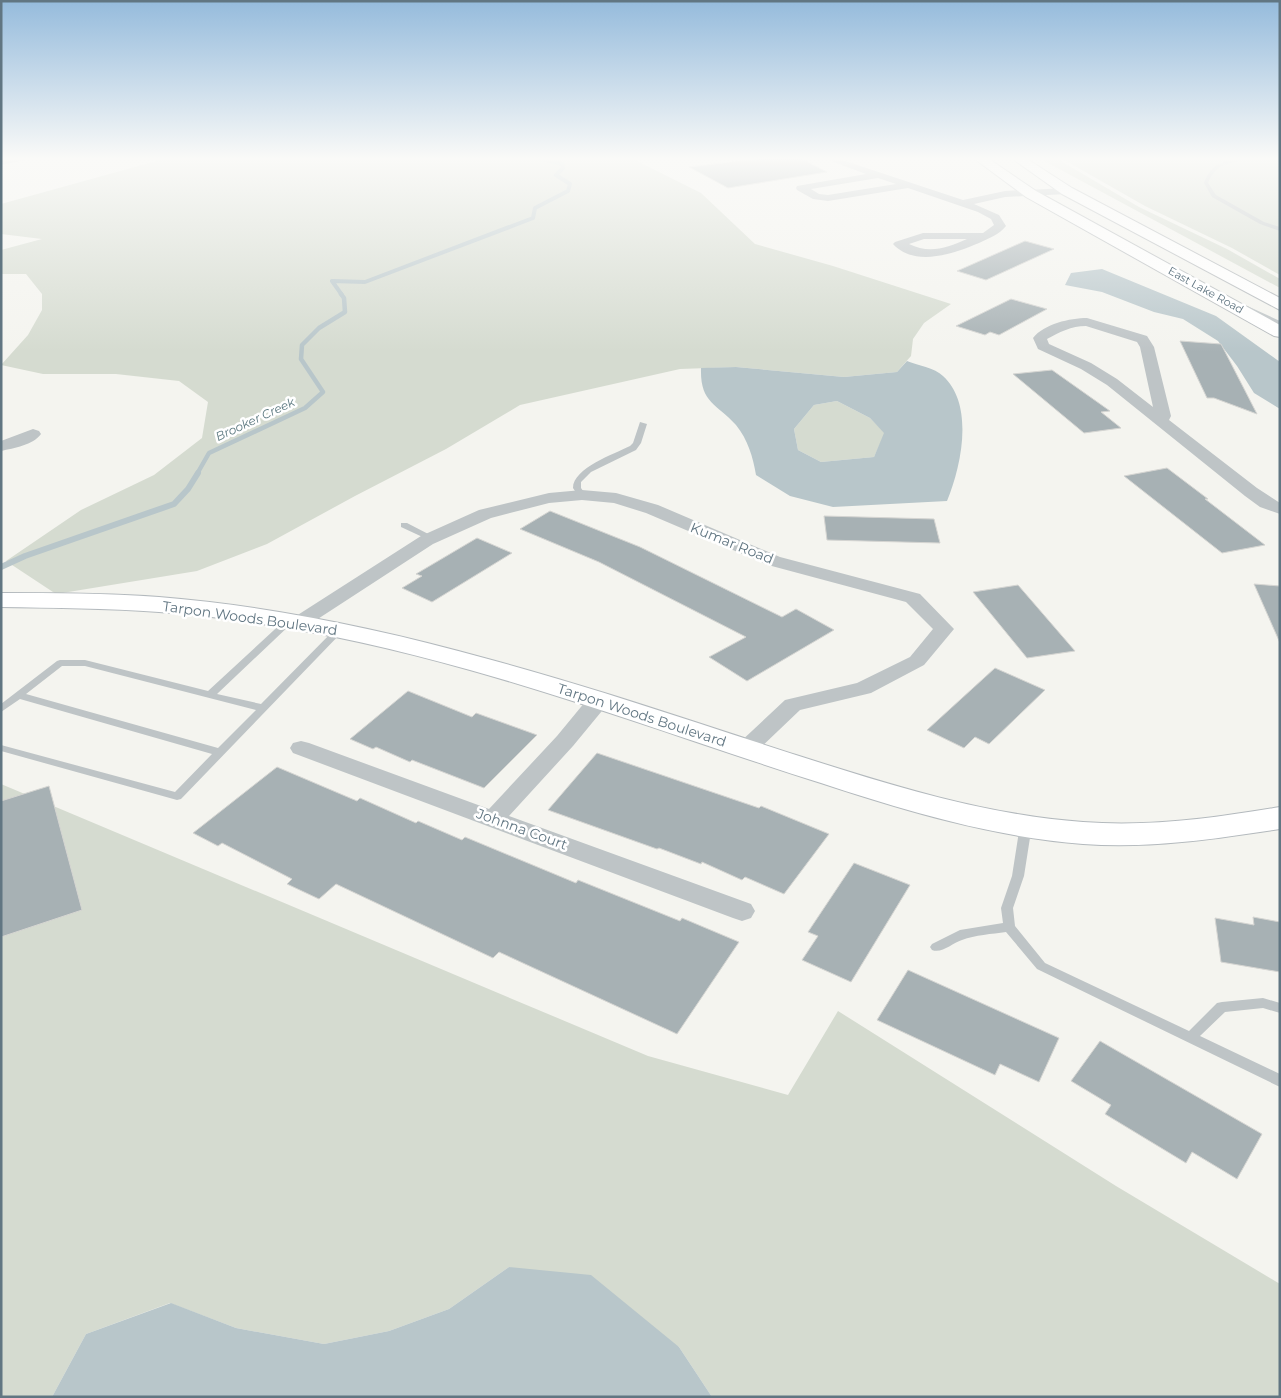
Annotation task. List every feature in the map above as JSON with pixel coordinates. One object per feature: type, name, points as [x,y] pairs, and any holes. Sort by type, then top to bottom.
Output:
[{"type":"main road","name":"East Lake Road","points":[[1083,222],[1280,332]]},
{"type":"main road","name":"East Lake Road","points":[[1125,222],[1280,305]]},
{"type":"main road","name":"Tarpon Woods Boulevard","points":[[1,600],[178,606],[339,630],[483,665],[873,789],[999,822],[1081,833],[1142,835],[1221,828],[1280,818]]},
{"type":"street","points":[[983,236],[923,236],[899,244],[927,254],[939,254],[994,232],[1000,226],[998,222]]},
{"type":"street","points":[[1161,421],[1163,416],[1147,347],[1142,339],[1087,322],[1066,324],[1040,338],[1043,346],[1086,366],[1112,382],[1161,421],[1266,503],[1280,509]]},
{"type":"street","points":[[1,446],[16,442],[33,434]]},
{"type":"street","name":"Kumar Road","points":[[294,622],[432,538],[485,514],[549,498],[582,495],[616,498],[652,509],[774,561],[913,598],[944,629],[918,661],[864,688],[793,705],[746,749]]},
{"type":"street","points":[[494,818],[565,741],[598,701]]},
{"type":"street","name":"Johnna Court","points":[[302,748],[742,911]]},
{"type":"lane","points":[[1261,222],[1280,229]]},
{"type":"lane","points":[[1170,270],[1280,323]]},
{"type":"lane","points":[[582,495],[577,488],[577,482],[588,470],[633,448],[639,438],[643,424]]},
{"type":"lane","points":[[404,525],[432,538]]},
{"type":"lane","points":[[210,695],[294,622]]},
{"type":"lane","points":[[1,748],[178,796],[339,630]]},
{"type":"lane","points":[[1,709],[60,663],[85,663],[262,708]]},
{"type":"lane","points":[[18,695],[219,752]]},
{"type":"lane","points":[[1026,825],[1018,876],[1007,908],[1009,927],[1041,966],[1280,1081]]},
{"type":"lane","points":[[936,947],[960,935],[1009,927]]},
{"type":"lane","points":[[1190,1038],[1222,1007],[1264,1002],[1280,1008]]},
{"type":"shaded area","points":[[1,222],[732,222],[755,244],[833,266],[951,304],[924,323],[913,339],[911,356],[897,372],[844,377],[736,367],[680,369],[520,405],[446,449],[267,544],[197,571],[56,594],[6,561],[81,510],[154,475],[202,438],[208,402],[179,381],[116,374],[43,374],[1,365],[28,335],[42,310],[42,294],[26,274],[1,274],[1,250],[42,239],[1,234]]},
{"type":"shaded area","points":[[1158,222],[1171,222],[1227,249],[1280,279],[1280,288]]},
{"type":"shaded area","points":[[1179,222],[1280,222],[1280,275],[1232,248]]},
{"type":"shaded area","points":[[1102,269],[1216,316],[1280,362],[1280,409],[1254,393],[1218,341],[1183,319],[1154,312],[1102,292],[1065,285],[1071,273]]},
{"type":"shaded area","points":[[907,361],[935,371],[943,376],[953,388],[959,403],[962,419],[960,454],[957,471],[947,501],[833,507],[790,496],[756,475],[744,437],[736,425],[706,396],[701,380],[701,368],[736,367],[844,377],[897,372]],"holes":[[[837,401],[870,418],[884,433],[874,457],[821,462],[798,450],[794,429],[814,405]]]},
{"type":"shaded area","points":[[837,401],[870,418],[885,433],[874,457],[821,462],[798,450],[794,429],[814,405]]},
{"type":"shaded area","points":[[1,784],[648,1056],[788,1095],[838,1011],[1116,1186],[1280,1284],[1280,1397],[712,1397],[679,1347],[509,1267],[449,1309],[389,1331],[324,1344],[236,1328],[170,1303],[86,1334],[52,1397],[1,1397]]},
{"type":"shaded area","points":[[509,1267],[591,1275],[679,1347],[712,1397],[52,1397],[86,1334],[171,1303],[236,1328],[324,1344],[389,1331],[449,1309]]},
{"type":"building","points":[[1025,241],[1054,249],[986,280],[957,271]]},
{"type":"building","points":[[1011,299],[1047,309],[999,335],[990,332],[985,335],[956,326]]},
{"type":"building","points":[[1180,341],[1221,344],[1257,414],[1214,398],[1207,398]]},
{"type":"building","points":[[1052,370],[1110,411],[1101,412],[1121,428],[1084,433],[1013,374]]},
{"type":"building","points":[[1167,468],[1265,545],[1222,553],[1124,476]]},
{"type":"building","points":[[550,511],[640,547],[782,617],[796,609],[834,630],[747,681],[709,657],[746,637],[599,562],[520,529]]},
{"type":"building","points":[[824,516],[934,519],[940,543],[827,540]]},
{"type":"building","points":[[477,538],[512,553],[432,602],[402,588],[422,576],[416,574]]},
{"type":"building","points":[[1254,584],[1280,586],[1280,643]]},
{"type":"building","points":[[1018,585],[1075,651],[1027,658],[973,592]]},
{"type":"building","points":[[995,668],[1045,690],[989,744],[975,737],[964,748],[927,730]]},
{"type":"building","points":[[408,691],[472,717],[476,713],[537,735],[484,788],[412,760],[410,762],[376,747],[373,749],[350,739]]},
{"type":"building","points":[[597,753],[759,808],[761,806],[829,834],[784,894],[745,877],[742,880],[702,862],[701,864],[548,810]]},
{"type":"building","points":[[277,767],[357,801],[360,798],[416,823],[418,821],[462,840],[465,837],[576,883],[578,880],[680,921],[682,918],[739,942],[677,1034],[499,952],[493,958],[336,884],[319,899],[287,884],[292,879],[222,843],[218,846],[193,833]]},
{"type":"building","points":[[49,786],[82,910],[1,937],[1,801]]},
{"type":"building","points":[[854,863],[910,885],[851,982],[802,960],[818,936],[808,932]]},
{"type":"building","points":[[1253,917],[1280,922],[1280,972],[1221,962],[1215,918],[1254,925]]},
{"type":"building","points":[[908,970],[1059,1038],[1039,1082],[1000,1064],[995,1075],[877,1020]]},
{"type":"building","points":[[1100,1041],[1262,1134],[1237,1179],[1192,1152],[1186,1163],[1105,1114],[1111,1105],[1071,1081]]},
{"type":"waterway","name":"Brooker Creek","points":[[342,295],[332,281],[365,282],[522,222]]},
{"type":"waterway","name":"Brooker Creek","points":[[197,474],[209,453],[305,408],[323,392],[301,359],[302,345],[319,328],[345,312],[344,298],[341,294]]},
{"type":"waterway","name":"Brooker Creek","points":[[1,567],[25,556],[174,504],[188,489],[198,473]]}]
